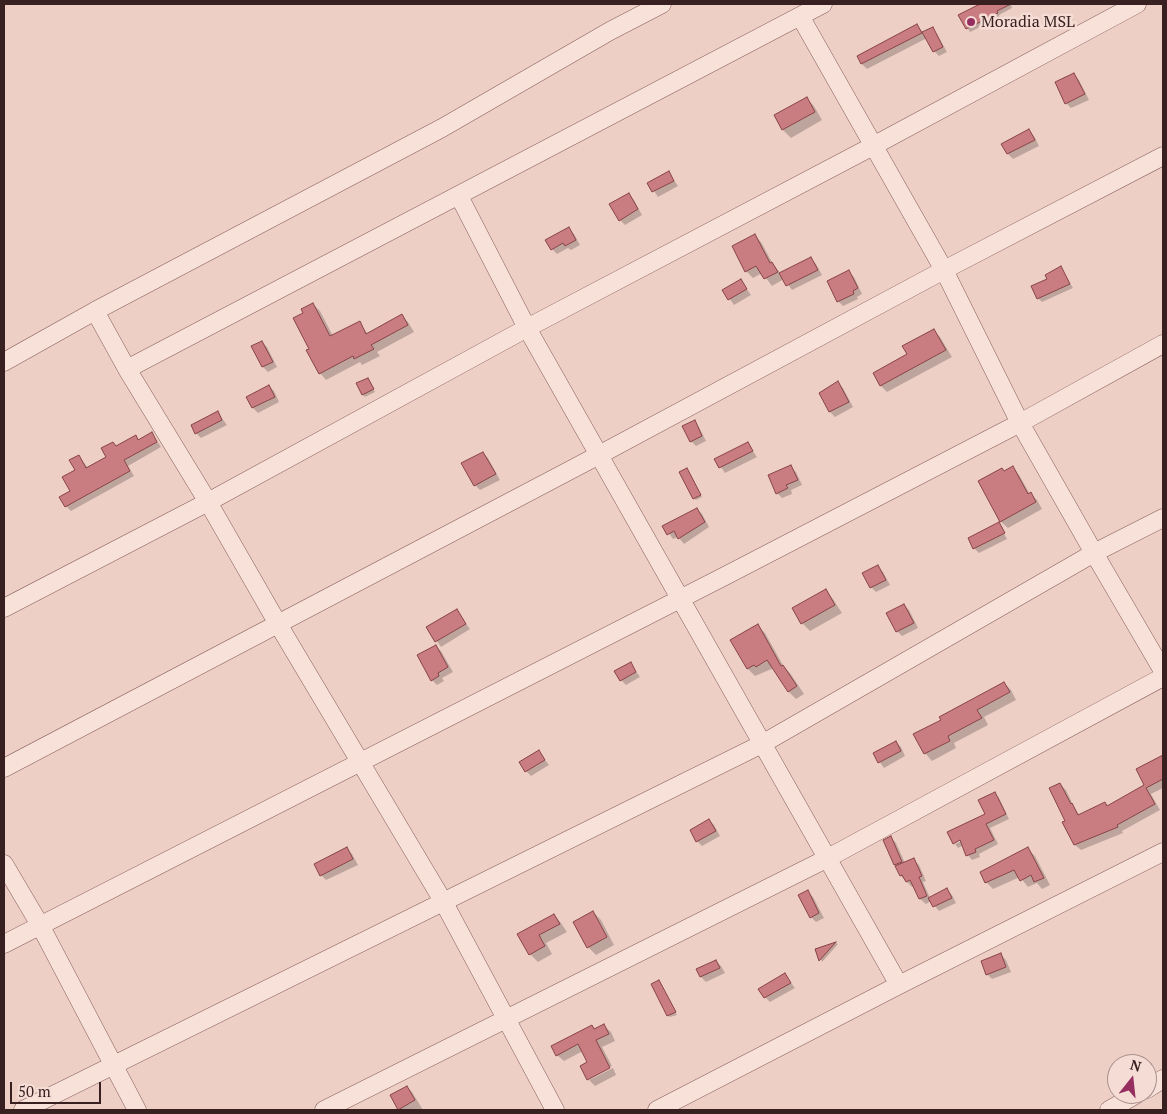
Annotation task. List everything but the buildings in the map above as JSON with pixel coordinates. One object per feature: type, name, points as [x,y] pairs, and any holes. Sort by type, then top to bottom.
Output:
[{"type":"street","points":[[4,362],[442,128],[610,31],[662,4]]},
{"type":"street","points":[[127,369],[823,4]]},
{"type":"street","points":[[4,608],[208,502],[527,328],[873,146],[1137,4]]},
{"type":"street","points":[[800,16],[944,270],[1020,423],[1163,670]]},
{"type":"street","points":[[4,768],[599,456],[944,270],[1163,156]]},
{"type":"street","points":[[459,196],[527,328],[899,985]]},
{"type":"street","points":[[95,312],[443,901],[556,1110]]},
{"type":"street","points":[[4,944],[1020,423],[1163,344]]},
{"type":"street","points":[[23,1110],[762,744],[1094,553],[1163,518]]},
{"type":"street","points":[[324,1110],[826,859],[1163,677]]},
{"type":"street","points":[[657,1110],[1163,852]]},
{"type":"street","points":[[4,864],[40,925],[137,1110]]},
{"type":"place","name":"Moradia MSL","points":[[971,22]]}]
